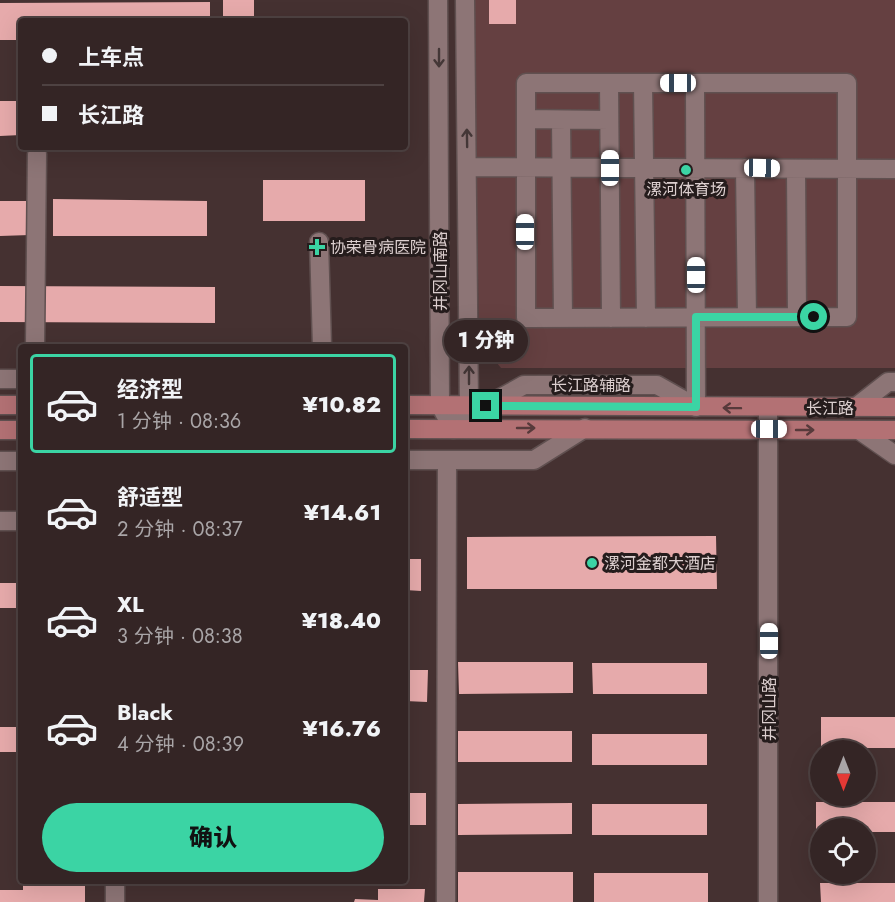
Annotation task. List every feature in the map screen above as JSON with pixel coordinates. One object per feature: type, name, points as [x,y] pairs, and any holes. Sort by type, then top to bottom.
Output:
[{"type":"main road","name":"长江路","points":[[408,404],[895,407]]},
{"type":"main road","points":[[0,405],[18,405]]},
{"type":"main road","name":"长江路","points":[[408,429],[895,430]]},
{"type":"main road","points":[[0,430],[18,430]]},
{"type":"street","name":"井冈山南路","points":[[438,0],[440,405],[453,429]]},
{"type":"street","name":"井冈山南路","points":[[465,0],[467,167],[477,406]]},
{"type":"street","points":[[525,83],[643,83],[847,83],[847,317],[525,318],[525,83]]},
{"type":"street","points":[[609,83],[611,318]]},
{"type":"street","points":[[643,83],[646,318]]},
{"type":"street","points":[[695,83],[696,407]]},
{"type":"street","points":[[525,119],[609,120]]},
{"type":"street","points":[[561,120],[562,318]]},
{"type":"street","points":[[34,344],[37,154]]},
{"type":"street","points":[[467,167],[895,169]]},
{"type":"street","points":[[745,168],[747,317]]},
{"type":"street","points":[[796,169],[797,317]]},
{"type":"street","points":[[319,242],[322,344]]},
{"type":"street","points":[[0,379],[18,379]]},
{"type":"street","points":[[856,407],[888,382],[895,382]]},
{"type":"street","points":[[453,429],[477,406]]},
{"type":"street","name":"井冈山路","points":[[768,408],[768,902]]},
{"type":"street","points":[[408,460],[534,460],[585,428]]},
{"type":"street","points":[[859,430],[895,455]]},
{"type":"street","points":[[0,461],[18,460]]},
{"type":"street","points":[[446,902],[447,460]]},
{"type":"street","points":[[0,521],[18,521]]},
{"type":"street","points":[[115,884],[115,902]]},
{"type":"shaded area","name":"漯河体育场","points":[[474,0],[895,0],[895,368],[501,368],[479,341]]},
{"type":"building","points":[[223,0],[254,0],[254,18],[223,18]]},
{"type":"building","points":[[489,0],[516,0],[516,24],[489,24]]},
{"type":"building","points":[[210,2],[210,18],[18,18],[18,40],[0,40],[0,3]]},
{"type":"building","points":[[0,101],[18,101],[18,135],[0,136]]},
{"type":"building","points":[[263,180],[365,180],[365,221],[263,221]]},
{"type":"building","points":[[53,199],[207,201],[207,236],[53,236]]},
{"type":"building","points":[[0,201],[29,201],[30,235],[0,236]]},
{"type":"building","points":[[0,286],[215,287],[215,323],[0,322]]},
{"type":"building","name":"漯河金都大酒店","points":[[716,536],[717,589],[467,589],[467,537]]},
{"type":"building","points":[[408,559],[421,559],[421,591],[408,590]]},
{"type":"building","points":[[0,583],[18,583],[18,608],[0,608]]},
{"type":"building","points":[[458,662],[573,662],[573,693],[459,694]]},
{"type":"building","points":[[592,663],[707,663],[707,694],[593,694]]},
{"type":"building","points":[[408,670],[428,670],[427,702],[408,701]]},
{"type":"building","points":[[821,717],[895,717],[895,748],[876,748],[876,740],[821,740]]},
{"type":"building","points":[[0,727],[18,727],[18,752],[0,752]]},
{"type":"building","points":[[458,731],[572,731],[572,762],[458,762]]},
{"type":"building","points":[[592,734],[707,734],[707,765],[592,765]]},
{"type":"building","points":[[408,793],[426,793],[426,825],[408,825]]},
{"type":"building","points":[[876,802],[895,802],[895,832],[876,832],[876,818],[816,818],[816,806],[876,806]]},
{"type":"building","points":[[572,803],[572,834],[458,835],[458,804]]},
{"type":"building","points":[[592,804],[707,804],[707,835],[592,835]]},
{"type":"building","points":[[458,872],[573,872],[573,902],[458,902]]},
{"type":"building","points":[[594,873],[708,873],[708,902],[594,902]]},
{"type":"building","points":[[895,883],[895,902],[821,902],[820,884]]},
{"type":"building","points":[[23,884],[85,886],[85,902],[0,902],[0,890],[23,890]]},
{"type":"building","points":[[378,889],[425,889],[424,902],[354,902],[355,899],[378,900]]},
{"type":"place","name":"漯河体育场","points":[[686,170]]},
{"type":"place","name":"协荣骨病医院","points":[[317,247]]},
{"type":"place","name":"漯河金都大酒店","points":[[592,563]]},
{"type":"route","points":[[486,406],[696,407],[696,317],[814,317]]}]
